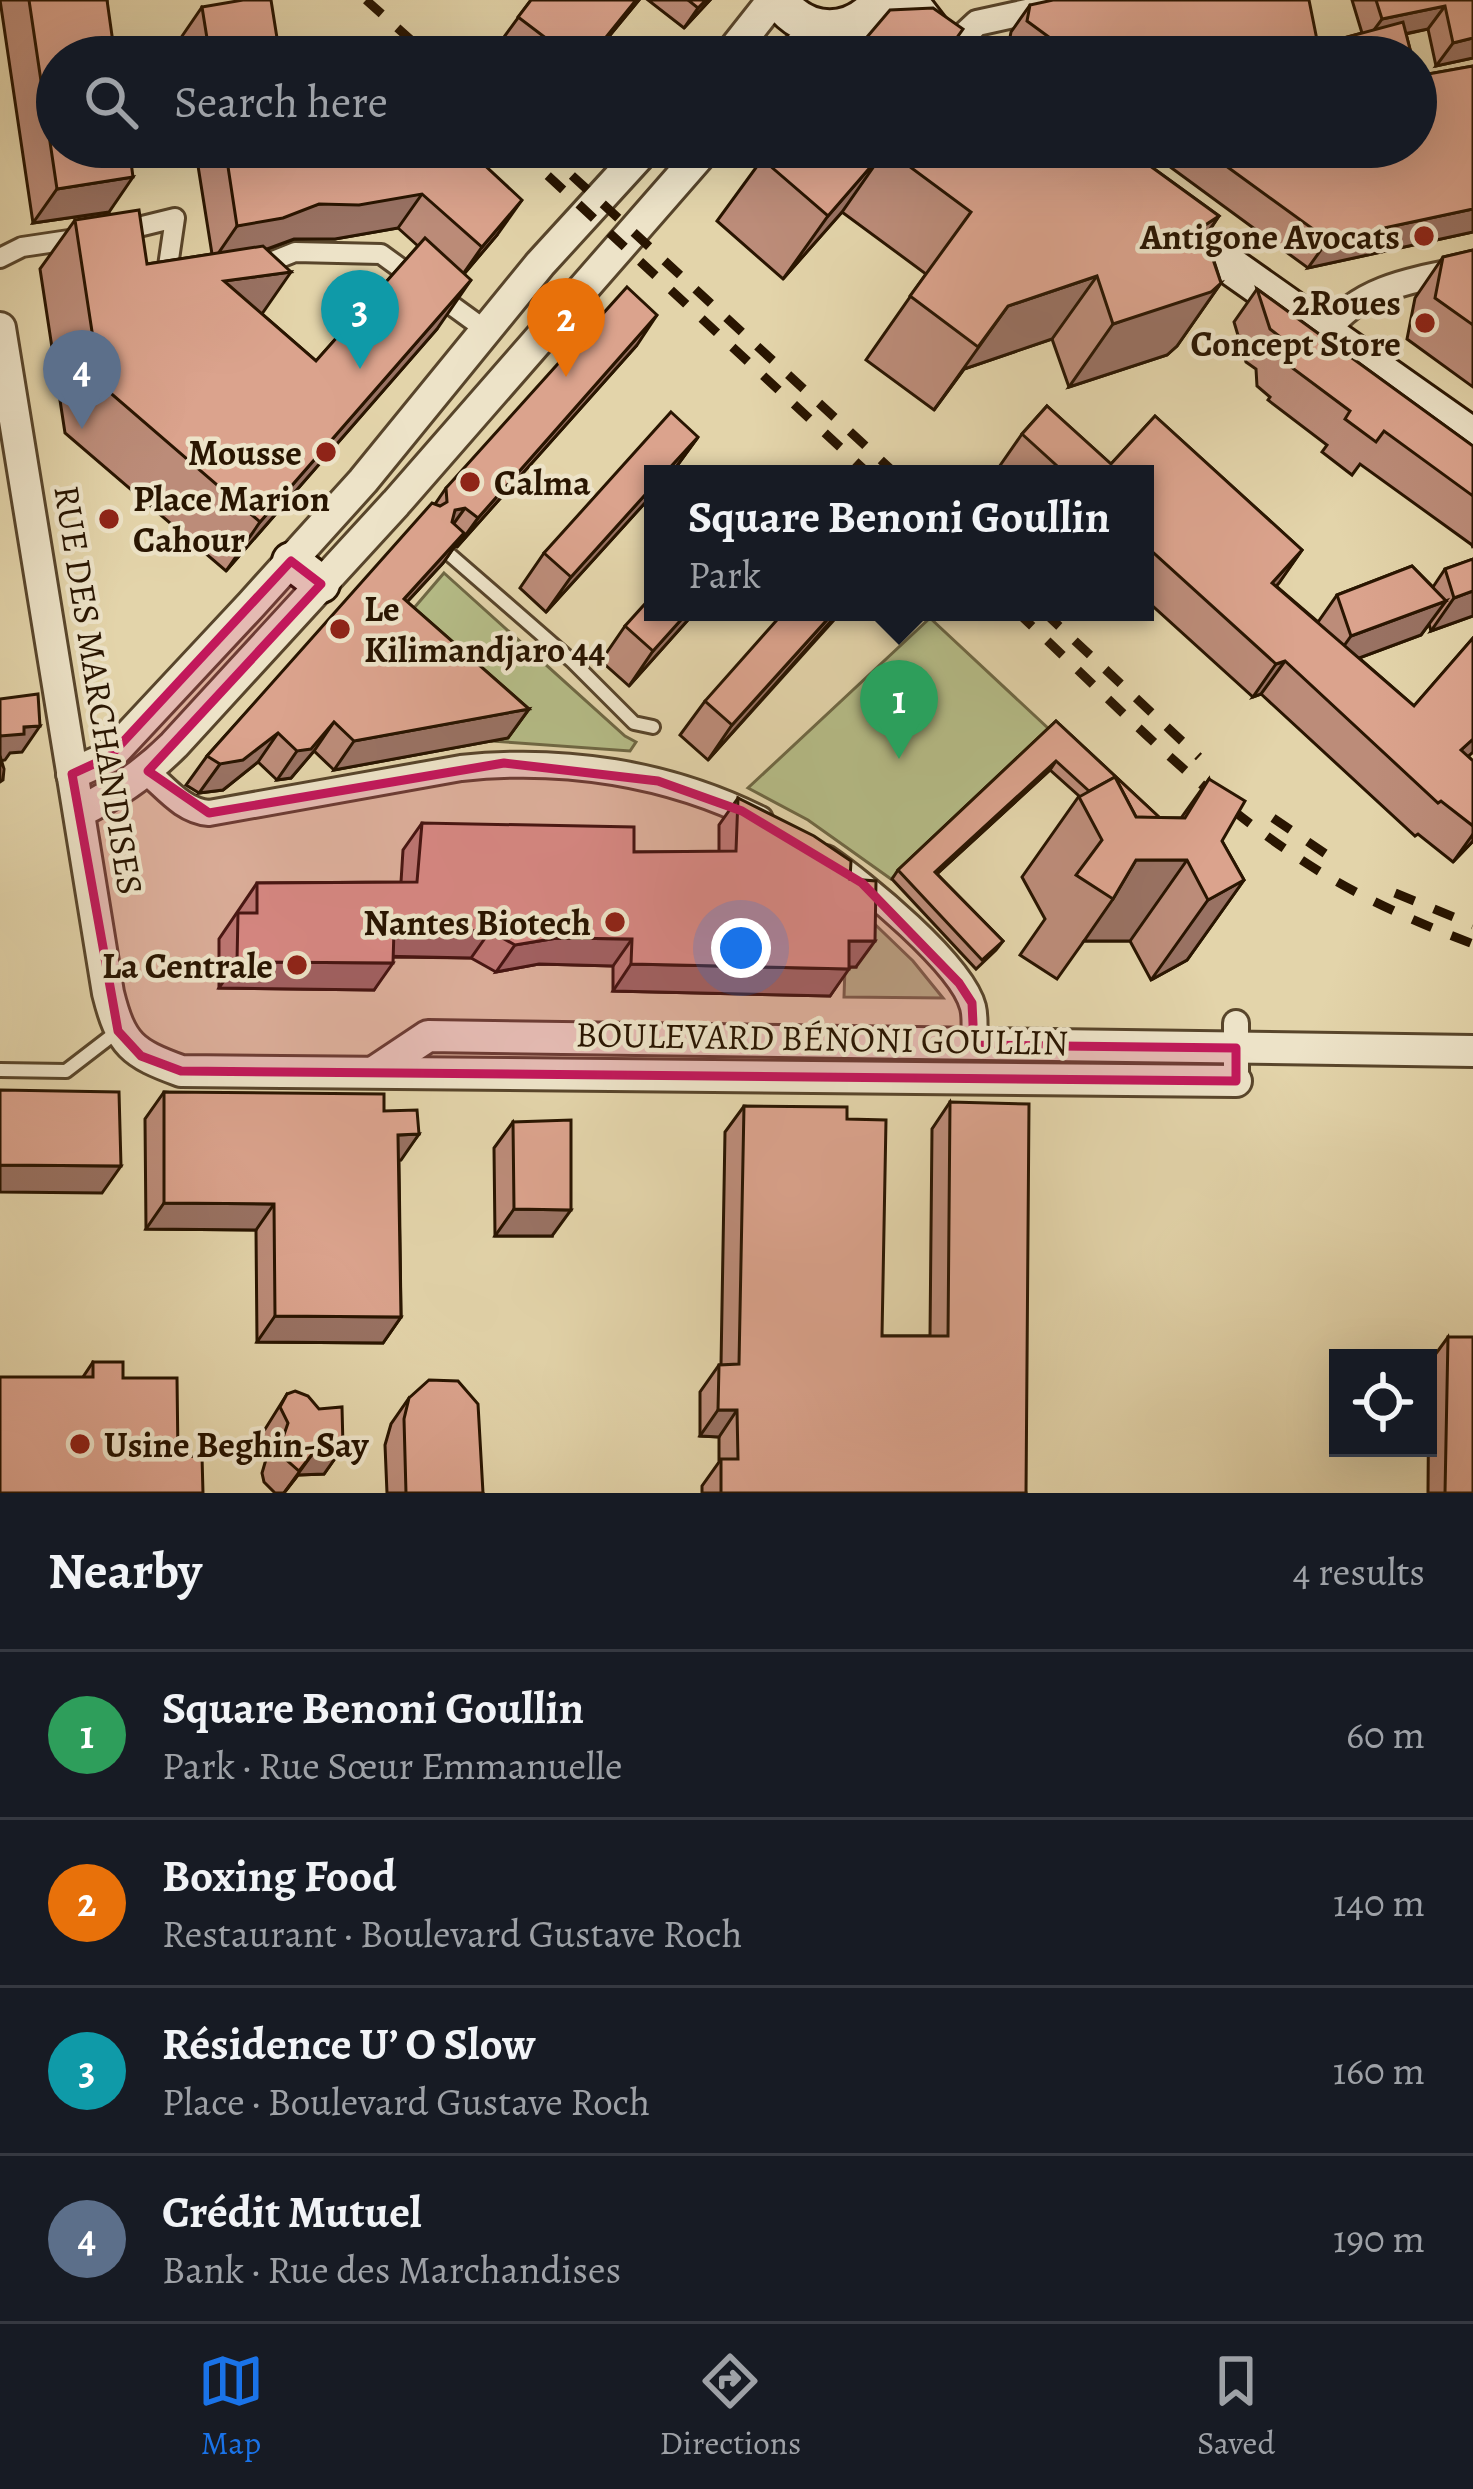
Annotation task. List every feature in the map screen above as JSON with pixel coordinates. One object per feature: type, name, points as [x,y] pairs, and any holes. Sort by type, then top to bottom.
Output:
[{"type":"main road","points":[[776,0],[802,22],[854,18],[898,36]]},
{"type":"main road","points":[[908,0],[935,36]]},
{"type":"main road","points":[[1144,205],[1473,437]]},
{"type":"main road","points":[[291,560],[321,584]]},
{"type":"street","points":[[746,36],[776,0]]},
{"type":"street","points":[[963,36],[977,22],[1081,0]]},
{"type":"street","points":[[811,36],[854,18]]},
{"type":"street","points":[[72,774],[109,757],[291,560],[363,481],[540,264],[628,168]]},
{"type":"street","points":[[79,812],[147,772],[321,584],[401,509],[689,168]]},
{"type":"street","points":[[0,258],[22,247],[100,236],[175,218],[167,269]]},
{"type":"street","points":[[100,236],[117,251]]},
{"type":"street","points":[[239,275],[295,252],[381,254],[487,331]]},
{"type":"street","points":[[1327,332],[1339,314],[1380,290],[1473,268]]},
{"type":"street","name":"RUE DES MARCHANDISES","points":[[0,328],[118,1031]]},
{"type":"street","points":[[147,772],[177,800],[208,814],[461,768],[558,765],[658,781],[781,830]]},
{"type":"street","points":[[808,845],[862,883],[937,956],[972,1003],[974,1045]]},
{"type":"street","name":"BOULEVARD BÉNONI GOULLIN","points":[[118,1031],[141,1056],[181,1071],[1236,1081],[1236,1036]]},
{"type":"street","name":"BOULEVARD BÉNONI GOULLIN","points":[[374,1072],[428,1036],[974,1045],[1236,1036],[1473,1051]]},
{"type":"lane","points":[[441,548],[572,661],[634,723],[653,727]]},
{"type":"lane","points":[[0,1070],[66,1071],[118,1031]]},
{"type":"highlighted area","points":[[291,561],[321,584],[148,771],[209,813],[504,763],[658,781],[742,811],[862,883],[959,983],[972,1003],[974,1045],[1236,1048],[1236,1081],[181,1071],[141,1056],[118,1031],[72,774],[109,757]]},
{"type":"green space","points":[[444,573],[636,742],[630,751],[492,741],[396,629]]},
{"type":"green space","points":[[927,621],[933,621],[1050,730],[891,879],[808,820],[748,788]]},
{"type":"green space","points":[[857,907],[913,961],[943,998],[844,997]]},
{"type":"building","points":[[29,0],[107,0],[112,36],[36,36],[36,47]]},
{"type":"building","points":[[271,0],[277,36],[207,36],[202,7]]},
{"type":"building","points":[[531,0],[636,0],[607,36],[543,36],[518,17]]},
{"type":"building","points":[[1053,0],[1309,0],[1316,36],[1047,36],[1027,21],[1030,5]]},
{"type":"building","points":[[1376,0],[1473,0],[1473,38],[1453,43],[1445,6],[1382,19]]},
{"type":"building","points":[[933,8],[963,29],[958,36],[868,36],[890,10]]},
{"type":"building","points":[[1403,22],[1407,36],[1351,36]]},
{"type":"building","points":[[1473,66],[1473,209],[1328,240],[1229,168],[1437,168],[1437,72]]},
{"type":"building","points":[[54,168],[132,168],[133,177],[57,189]]},
{"type":"building","points":[[228,168],[488,168],[522,200],[482,247],[422,194],[359,205],[319,204],[283,218],[237,226]]},
{"type":"building","points":[[773,168],[870,168],[828,216]]},
{"type":"building","points":[[912,168],[1153,168],[1219,216],[1202,227],[1221,283],[1211,292],[1113,324],[1097,276],[1008,306],[978,347],[910,296],[971,212]]},
{"type":"building","points":[[139,210],[147,264],[263,246],[291,272],[224,281],[316,361],[425,238],[471,280],[260,522],[100,384],[75,220]]},
{"type":"building","points":[[1473,250],[1473,325],[1435,298],[1443,257]]},
{"type":"building","points":[[627,287],[657,315],[478,518],[465,508],[455,510],[452,522],[464,533],[404,599],[529,709],[354,741],[334,722],[311,749],[297,751],[278,733],[243,760],[220,764],[207,756],[432,503],[447,502],[446,488]]},
{"type":"building","points":[[1257,289],[1473,446],[1473,496],[1384,431],[1376,442],[1345,419],[1350,411],[1291,367],[1280,353],[1279,336],[1270,329]]},
{"type":"building","points":[[1047,406],[1111,464],[1155,416],[1302,550],[1272,583],[1414,706],[1473,638],[1473,739],[1461,750],[1473,761],[1473,826],[1438,803],[1285,661],[1276,664],[1154,553],[1154,465],[1056,465],[1022,434]]},
{"type":"building","points":[[671,412],[698,437],[672,465],[644,465],[644,496],[571,577],[544,553]]},
{"type":"building","points":[[1473,559],[1473,591],[1454,598],[1445,569]]},
{"type":"building","points":[[1412,566],[1446,601],[1351,636],[1337,595]]},
{"type":"building","points":[[644,605],[644,621],[680,621],[653,651],[625,626]]},
{"type":"building","points":[[776,621],[826,621],[732,725],[705,701]]},
{"type":"building","points":[[38,694],[40,726],[24,727],[24,734],[0,736],[0,699]]},
{"type":"building","points":[[1056,721],[1160,818],[1136,817],[1115,777],[1089,791],[1056,761],[935,872],[1003,941],[982,960],[898,870]]},
{"type":"building","points":[[1115,777],[1136,817],[1185,818],[1209,779],[1245,801],[1222,841],[1244,880],[1208,900],[1187,860],[1136,860],[1113,899],[1076,875],[1102,840],[1079,797]]},
{"type":"building","points":[[738,798],[814,836],[851,861],[850,879],[876,881],[875,941],[849,941],[849,969],[631,964],[632,939],[557,938],[515,945],[490,931],[394,930],[393,963],[237,962],[238,913],[257,913],[257,883],[417,882],[422,823],[634,827],[634,852],[736,851]]},
{"type":"building","points":[[0,1090],[119,1092],[121,1166],[0,1165]]},
{"type":"building","points":[[164,1092],[384,1094],[384,1111],[417,1110],[419,1134],[398,1135],[401,1317],[275,1316],[274,1204],[164,1203]]},
{"type":"building","points":[[950,1102],[1029,1104],[1026,1493],[721,1493],[721,1459],[738,1459],[737,1410],[718,1410],[719,1365],[739,1364],[744,1106],[847,1107],[847,1119],[886,1120],[882,1336],[948,1336]]},
{"type":"building","points":[[571,1120],[571,1210],[514,1209],[513,1122]]},
{"type":"building","points":[[1448,1337],[1473,1337],[1473,1493],[1445,1493]]},
{"type":"building","name":"Usine Beghin-Say","points":[[93,1362],[123,1362],[123,1378],[177,1378],[178,1457],[202,1456],[203,1493],[0,1493],[0,1377],[93,1377]]},
{"type":"building","points":[[429,1380],[458,1381],[478,1404],[483,1493],[406,1493],[404,1419],[409,1398]]},
{"type":"building","points":[[295,1391],[308,1396],[319,1409],[342,1407],[343,1447],[316,1449],[299,1471],[282,1456],[280,1446],[288,1423],[280,1407],[287,1394]]},
{"type":"railway","points":[[366,0],[406,36]]},
{"type":"railway","points":[[540,168],[859,465]]},
{"type":"railway","points":[[564,168],[886,465]]},
{"type":"railway","points":[[1026,621],[1153,742],[1262,832],[1363,896],[1473,944]]},
{"type":"railway","points":[[1054,621],[1199,757]]},
{"type":"railway","points":[[1273,818],[1342,865]]},
{"type":"railway","points":[[1395,893],[1473,925]]},
{"type":"place","name":"Antigone Avocats","points":[[1424,236]]},
{"type":"place","name":"2Roues Concept Store","points":[[1425,323]]},
{"type":"place","name":"Résidence U’ O Slow","points":[[360,369]]},
{"type":"place","name":"Boxing Food","points":[[566,377]]},
{"type":"place","name":"Crédit Mutuel","points":[[82,429]]},
{"type":"place","name":"Mousse","points":[[326,452]]},
{"type":"place","name":"Calma","points":[[470,482]]},
{"type":"place","name":"Place Marion Cahour","points":[[109,519]]},
{"type":"place","name":"Le Kilimandjaro 44","points":[[340,629]]},
{"type":"place","name":"Square Benoni Goullin","points":[[899,759]]},
{"type":"place","name":"Nantes Biotech","points":[[615,922]]},
{"type":"place","name":"La Centrale","points":[[297,965]]},
{"type":"place","name":"Usine Beghin-Say","points":[[80,1444]]}]
